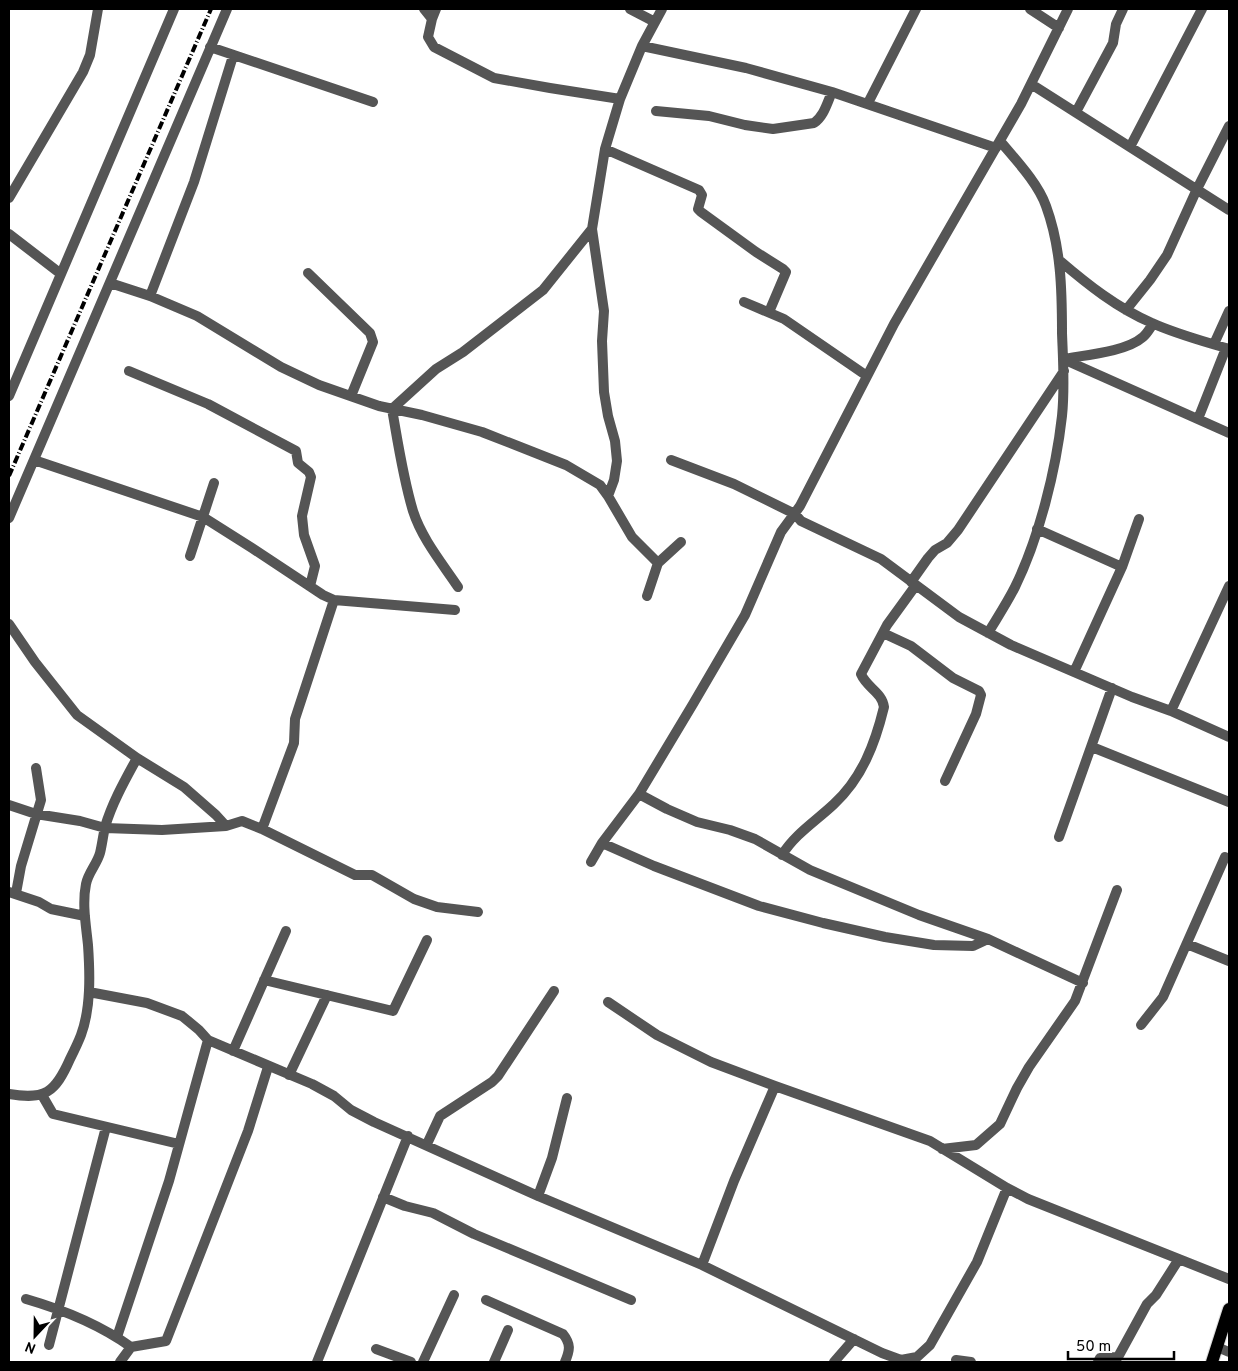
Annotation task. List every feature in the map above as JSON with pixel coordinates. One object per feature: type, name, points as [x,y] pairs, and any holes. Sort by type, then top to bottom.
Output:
[{"type":"main road","points":[[1212,1362],[1229,1309]]},
{"type":"street","points":[[9,198],[83,72],[90,55],[98,9]]},
{"type":"street","points":[[9,396],[174,9]]},
{"type":"street","points":[[9,518],[227,9]]},
{"type":"street","points":[[424,9],[432,19]]},
{"type":"street","points":[[436,9],[428,37],[434,47],[494,78],[620,98]]},
{"type":"street","points":[[630,9],[655,22]]},
{"type":"street","points":[[608,496],[614,480],[617,461],[615,441],[604,392],[602,341],[604,311],[592,229],[605,149],[620,98],[642,46],[662,9]]},
{"type":"street","points":[[868,104],[916,9]]},
{"type":"street","points":[[1030,9],[1059,28]]},
{"type":"street","points":[[591,862],[602,843],[639,794],[745,615],[781,532],[795,514],[894,324],[998,145],[1068,9]]},
{"type":"street","points":[[1076,112],[1113,43],[1116,24],[1123,9]]},
{"type":"street","points":[[1130,147],[1202,9]]},
{"type":"street","points":[[642,46],[746,68],[832,92],[998,145],[1024,170],[1045,204],[1057,245],[1062,286],[1064,370],[1059,440],[1032,546],[1015,587],[988,633]]},
{"type":"street","points":[[210,48],[373,102]]},
{"type":"street","points":[[150,296],[194,182],[233,56]]},
{"type":"street","points":[[1031,84],[1229,210]]},
{"type":"street","points":[[656,112],[709,116],[745,125],[773,129],[814,123],[824,112],[832,92]]},
{"type":"street","points":[[1126,310],[1167,255],[1197,189],[1229,126]]},
{"type":"street","points":[[605,149],[699,190],[702,195],[698,209],[701,212],[783,269],[786,272],[785,278],[769,312]]},
{"type":"street","points":[[392,409],[436,369],[463,352],[543,290],[592,229]]},
{"type":"street","points":[[9,236],[61,274]]},
{"type":"street","points":[[1059,260],[1092,288],[1126,310],[1153,324],[1228,348],[1198,419]]},
{"type":"street","points":[[308,273],[370,333],[373,342],[352,396]]},
{"type":"street","points":[[110,283],[150,296],[197,316],[281,367],[319,385],[392,409],[422,414],[482,432],[566,465],[600,486],[632,537],[658,563]]},
{"type":"street","points":[[744,302],[784,319],[867,376]]},
{"type":"street","points":[[1214,344],[1229,311]]},
{"type":"street","points":[[1063,358],[1105,352],[1130,344],[1143,337],[1153,324]]},
{"type":"street","points":[[1063,358],[1229,433]]},
{"type":"street","points":[[782,855],[789,844],[847,791],[870,755],[884,707],[883,700],[878,693],[864,682],[862,674],[883,633],[928,558],[958,530],[1064,370]]},
{"type":"street","points":[[129,371],[208,404],[296,451],[298,463],[310,474],[302,516],[304,535],[315,566],[310,586]]},
{"type":"street","points":[[392,409],[403,468],[414,512],[432,548],[458,587]]},
{"type":"street","points":[[34,460],[203,517],[323,595],[334,600],[455,610]]},
{"type":"street","points":[[671,460],[734,484],[795,514],[801,521],[881,559],[959,617],[988,633],[1074,672],[1171,711],[1229,737]]},
{"type":"street","points":[[190,556],[214,483]]},
{"type":"street","points":[[1074,672],[1122,567],[1139,519]]},
{"type":"street","points":[[1037,528],[1122,567]]},
{"type":"street","points":[[646,596],[658,563],[681,542]]},
{"type":"street","points":[[1171,711],[1229,586]]},
{"type":"street","points":[[262,829],[294,743],[295,719],[334,600]]},
{"type":"street","points":[[9,624],[35,662],[76,715],[137,758],[184,787],[226,826]]},
{"type":"street","points":[[883,633],[911,646],[933,664],[953,678],[979,691],[981,695],[976,714],[945,781]]},
{"type":"street","points":[[1059,837],[1112,688]]},
{"type":"street","points":[[1092,747],[1229,802]]},
{"type":"street","points":[[9,1094],[23,1096],[42,1095],[53,1088],[64,1074],[81,1034],[87,1012],[88,992],[88,947],[84,896],[86,882],[100,854],[105,828],[120,790],[137,758]]},
{"type":"street","points":[[36,768],[41,800],[12,892],[38,902],[51,910],[85,916]]},
{"type":"street","points":[[639,794],[697,822],[730,830],[754,839],[810,870],[919,915],[988,939],[1083,983]]},
{"type":"street","points":[[9,805],[36,814],[80,820],[105,828],[162,830],[226,826],[242,821],[355,875],[372,875],[414,899],[437,907],[478,912]]},
{"type":"street","points":[[602,843],[654,866],[759,906],[823,923],[885,937],[934,945],[973,946],[988,939]]},
{"type":"street","points":[[1141,1025],[1163,997],[1225,857]]},
{"type":"street","points":[[942,1149],[976,1145],[1000,1124],[1029,1067],[1075,1001],[1117,890]]},
{"type":"street","points":[[232,1051],[286,930]]},
{"type":"street","points":[[264,980],[393,1011],[427,940]]},
{"type":"street","points":[[1186,944],[1229,961]]},
{"type":"street","points":[[427,1144],[440,1116],[492,1082],[498,1076],[554,991]]},
{"type":"street","points":[[88,992],[147,1003],[182,1016],[208,1040],[312,1084],[334,1096],[351,1110],[538,1196],[702,1265],[882,1353],[901,1360],[917,1357],[930,1345],[976,1262],[1007,1188]]},
{"type":"street","points":[[290,1075],[327,995]]},
{"type":"street","points":[[608,1002],[657,1035],[712,1062],[930,1141],[1028,1199],[1229,1279]]},
{"type":"street","points":[[117,1337],[169,1181],[208,1040]]},
{"type":"street","points":[[120,1362],[131,1347],[166,1341],[248,1131],[268,1066]]},
{"type":"street","points":[[702,1265],[734,1181],[775,1086]]},
{"type":"street","points":[[42,1095],[53,1114],[179,1144]]},
{"type":"street","points":[[538,1196],[552,1158],[567,1098]]},
{"type":"street","points":[[49,1345],[106,1127]]},
{"type":"street","points":[[316,1362],[408,1136]]},
{"type":"street","points":[[383,1197],[405,1206],[433,1213],[474,1234],[631,1300]]},
{"type":"street","points":[[1098,1362],[1100,1358],[1118,1357],[1147,1304],[1156,1295],[1179,1259]]},
{"type":"street","points":[[423,1362],[454,1295]]},
{"type":"street","points":[[26,1299],[58,1308],[84,1319],[131,1347]]},
{"type":"street","points":[[486,1300],[563,1334],[569,1342],[570,1351],[565,1362]]},
{"type":"street","points":[[494,1362],[508,1330]]},
{"type":"street","points":[[834,1362],[854,1339]]},
{"type":"street","points":[[1217,1347],[1229,1352]]},
{"type":"street","points":[[376,1348],[411,1362]]},
{"type":"street","points":[[956,1360],[971,1362]]},
{"type":"railway","points":[[9,476],[211,9]]}]
